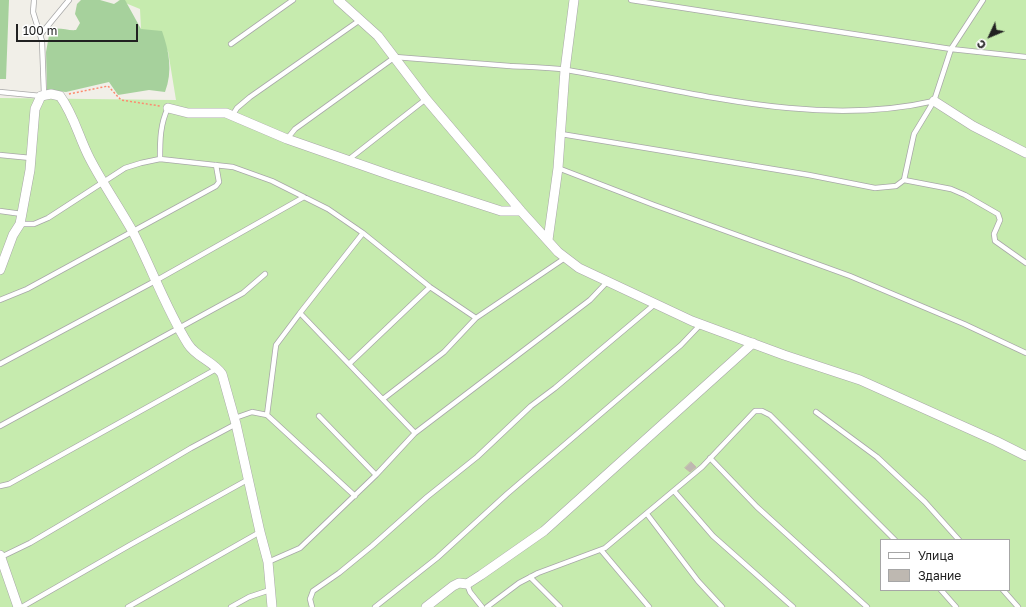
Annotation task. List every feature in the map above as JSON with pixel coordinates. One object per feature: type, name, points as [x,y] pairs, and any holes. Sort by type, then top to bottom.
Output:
[{"type":"street","points":[[338,0],[378,36],[426,99],[521,210],[565,258],[591,275],[608,281],[701,324],[860,380],[1026,456]]},
{"type":"street","points":[[548,240],[558,168],[565,70],[574,0]]},
{"type":"street","points":[[1,265],[13,235],[20,224],[31,158],[35,109],[42,96],[60,96],[69,109],[84,146],[103,182],[132,231],[179,328],[193,350],[218,368],[222,374],[236,421],[268,562],[272,607]]},
{"type":"street","points":[[934,101],[974,126],[1026,154]]},
{"type":"street","points":[[168,108],[188,113],[226,113],[287,139],[489,207],[501,210],[521,210]]},
{"type":"street","points":[[426,607],[453,586],[459,583],[467,584],[544,531],[753,343]]},
{"type":"street","points":[[0,556],[2,569],[18,607]]},
{"type":"lane","points":[[0,92],[42,96],[41,34],[33,12],[34,0]]},
{"type":"lane","points":[[41,34],[69,0]]},
{"type":"lane","points":[[231,44],[294,0]]},
{"type":"lane","points":[[631,0],[951,49],[1026,57]]},
{"type":"lane","points":[[561,134],[875,188],[896,186],[904,180],[914,134],[934,101],[951,49],[983,0]]},
{"type":"lane","points":[[232,116],[237,108],[250,97],[360,20]]},
{"type":"lane","points":[[287,139],[295,129],[395,57],[565,70],[757,104],[828,112],[909,106],[934,101]]},
{"type":"lane","points":[[348,160],[426,99]]},
{"type":"lane","points":[[160,159],[161,128],[164,115],[168,108]]},
{"type":"lane","points":[[0,155],[31,158]]},
{"type":"lane","points":[[20,224],[34,224],[48,218],[83,197],[125,168],[160,159],[233,167],[272,180],[328,210],[363,233],[430,287],[476,318]]},
{"type":"lane","points":[[0,300],[27,289],[216,186],[219,182],[216,165]]},
{"type":"lane","points":[[558,168],[662,208],[850,276],[964,324],[1026,353]]},
{"type":"lane","points":[[904,180],[951,189],[965,195],[998,214],[1000,220],[994,234],[996,241],[1026,263]]},
{"type":"lane","points":[[0,364],[157,280],[304,197]]},
{"type":"lane","points":[[0,211],[22,214]]},
{"type":"lane","points":[[267,415],[276,345],[363,233]]},
{"type":"lane","points":[[383,399],[444,352],[476,318],[565,258]]},
{"type":"lane","points":[[0,426],[243,293],[265,274]]},
{"type":"lane","points":[[268,562],[300,548],[376,475],[415,433],[590,300],[608,281]]},
{"type":"lane","points":[[349,364],[430,287]]},
{"type":"lane","points":[[312,607],[310,599],[313,591],[372,546],[427,497],[477,457],[531,406],[572,374],[656,303]]},
{"type":"lane","points":[[300,314],[415,433]]},
{"type":"lane","points":[[375,607],[464,535],[507,494],[681,345],[701,324]]},
{"type":"lane","points":[[0,486],[8,484],[218,368]]},
{"type":"lane","points":[[487,607],[508,590],[530,577],[569,560],[601,550],[674,491],[710,458],[755,411],[762,411],[770,415],[894,539]]},
{"type":"lane","points":[[0,556],[30,543],[252,412],[267,415],[355,496]]},
{"type":"lane","points":[[816,412],[877,457],[925,502],[958,539]]},
{"type":"lane","points":[[319,416],[376,475]]},
{"type":"lane","points":[[710,458],[756,508],[867,607]]},
{"type":"lane","points":[[22,607],[249,479]]},
{"type":"lane","points":[[674,491],[713,536],[793,607]]},
{"type":"lane","points":[[647,514],[698,581],[722,607]]},
{"type":"lane","points":[[128,607],[260,532]]},
{"type":"lane","points":[[601,550],[649,607]]},
{"type":"lane","points":[[530,577],[560,607]]},
{"type":"lane","points":[[467,584],[470,592],[482,607]]},
{"type":"lane","points":[[231,607],[249,597],[270,590]]},
{"type":"lane","points":[[941,591],[956,607]]},
{"type":"lane","points":[[1004,591],[1018,607]]},
{"type":"path","points":[[60,96],[108,86],[121,100],[168,108]]},
{"type":"green space","points":[[0,0],[9,0],[6,79],[0,79]]},
{"type":"green space","points":[[81,0],[100,0],[114,4],[120,0],[125,0],[141,29],[162,31],[167,46],[169,61],[169,76],[165,92],[149,90],[118,95],[109,82],[66,92],[47,90],[46,52],[50,30],[56,28],[76,30],[80,23],[75,14],[77,4]]},
{"type":"green space","points":[[118,0],[1026,0],[1026,607],[0,607],[0,98],[176,100],[168,51],[141,29],[140,9]]},
{"type":"building","points":[[691,462],[696,467],[690,472],[685,468]]}]
